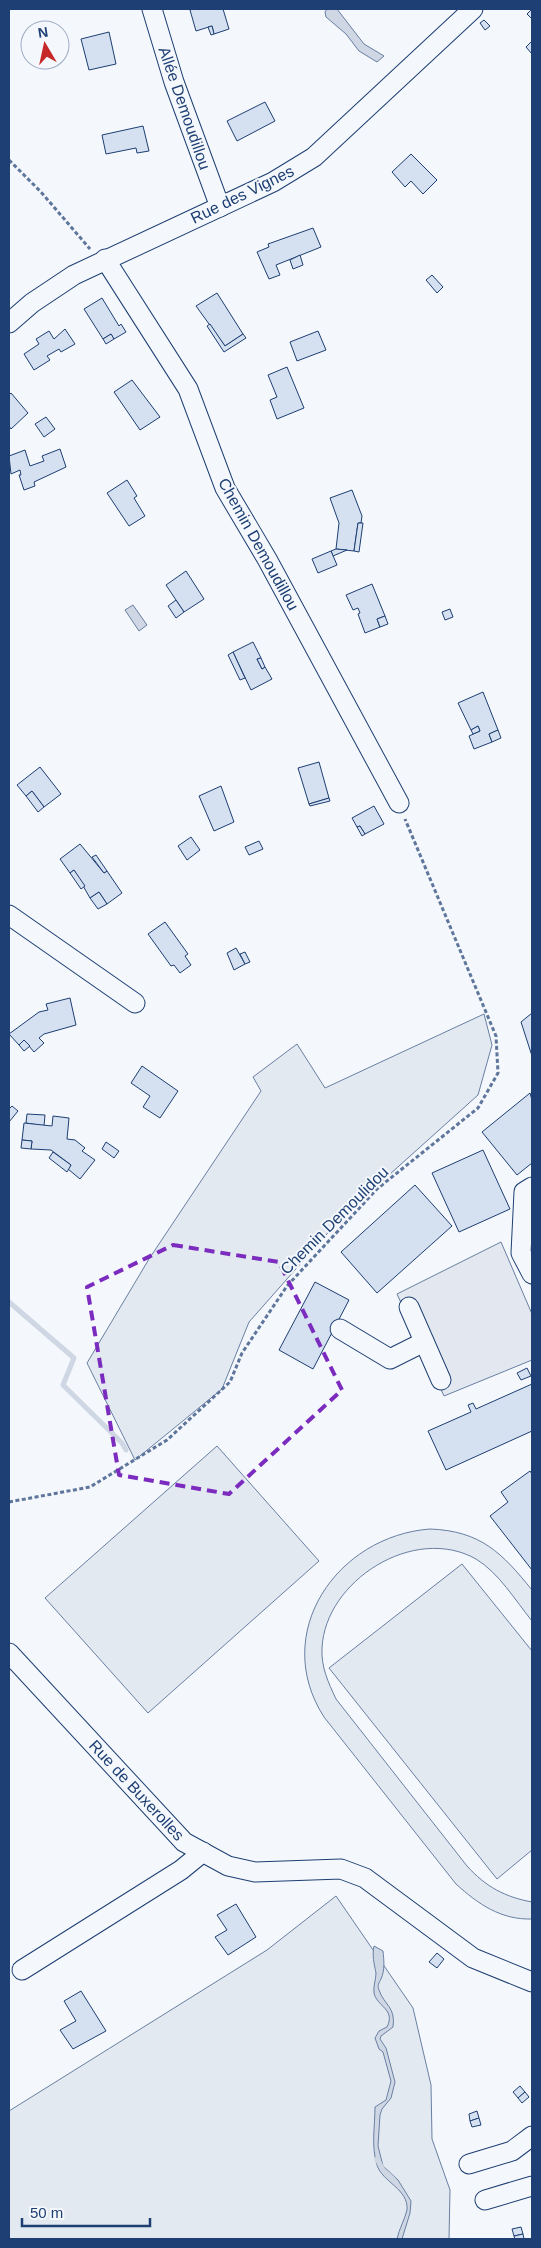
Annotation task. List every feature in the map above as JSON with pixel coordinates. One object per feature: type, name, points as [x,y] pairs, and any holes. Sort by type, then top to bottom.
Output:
[{"type":"street","name":"Allée Demoudillou","points":[[152,9],[174,82],[220,206]]},
{"type":"street","name":"Rue des Vignes","points":[[9,323],[32,303],[74,274],[273,182],[314,157],[473,9]]},
{"type":"street","name":"Chemin Demoudillou","points":[[103,260],[188,389],[225,488],[267,559],[399,803]]},
{"type":"street","points":[[9,915],[135,1003]]},
{"type":"street","points":[[532,1187],[524,1192],[521,1253],[532,1274]]},
{"type":"street","points":[[409,1307],[441,1380]]},
{"type":"street","points":[[340,1329],[390,1359],[424,1342]]},
{"type":"street","name":"Rue de Buxerolles","points":[[9,1653],[184,1842],[228,1866],[255,1872],[341,1869],[365,1878],[473,1958],[532,1982]]},
{"type":"street","points":[[22,1970],[181,1870],[203,1852]]},
{"type":"street","points":[[469,2164],[512,2151],[532,2136]]},
{"type":"street","points":[[485,2200],[532,2186]]},
{"type":"path","points":[[9,160],[103,260]]},
{"type":"path","name":"Chemin Demoulidou","points":[[9,1502],[90,1487],[167,1440],[230,1382],[242,1353],[286,1286],[377,1189],[478,1108],[498,1073],[496,1036],[399,803]]},
{"type":"highlighted area","points":[[173,1245],[279,1262],[342,1390],[229,1494],[119,1475],[87,1287]]},
{"type":"shaded area","points":[[327,9],[337,9],[364,44],[384,56],[377,62],[359,51],[346,34],[326,17],[325,12]]},
{"type":"shaded area","points":[[133,605],[147,625],[139,631],[125,610]]},
{"type":"shaded area","points":[[484,1014],[492,1045],[478,1095],[340,1219],[249,1322],[222,1389],[135,1460],[87,1363],[149,1259],[261,1091],[253,1077],[297,1044],[325,1088]]},
{"type":"shaded area","points":[[501,1242],[532,1314],[532,1360],[444,1396],[397,1294]]},
{"type":"shaded area","points":[[217,1446],[319,1561],[148,1713],[45,1598]]},
{"type":"shaded area","points":[[430,1529],[463,1534],[477,1539],[500,1555],[532,1590],[532,1621],[499,1579],[476,1559],[452,1550],[426,1549],[401,1554],[377,1565],[356,1581],[339,1601],[327,1624],[322,1648],[324,1668],[336,1699],[467,1866],[481,1880],[496,1890],[532,1902],[532,1919],[521,1919],[500,1914],[473,1898],[456,1884],[324,1717],[309,1685],[305,1653],[309,1622],[322,1594],[341,1569],[367,1550],[397,1536]]},
{"type":"shaded area","points":[[462,1564],[532,1651],[532,1850],[497,1879],[329,1668]]},
{"type":"shaded area","points":[[336,1896],[413,2008],[431,2085],[432,2139],[450,2190],[449,2239],[9,2239],[9,2111],[267,1950]]},
{"type":"shaded area","points":[[374,1946],[383,1951],[384,1969],[378,1987],[393,2015],[393,2027],[381,2036],[380,2039],[386,2048],[395,2082],[391,2098],[382,2109],[380,2115],[378,2146],[383,2166],[398,2180],[411,2201],[410,2213],[402,2239],[397,2239],[407,2210],[404,2196],[380,2171],[374,2151],[375,2107],[386,2100],[391,2081],[383,2052],[379,2049],[375,2038],[379,2031],[387,2027],[389,2016],[374,1993],[376,1973],[373,1956]]},
{"type":"building","points":[[223,9],[229,29],[214,34],[212,26],[196,31],[190,10]]},
{"type":"building","points":[[532,9],[532,19],[527,14]]},
{"type":"building","points":[[484,20],[490,26],[485,30],[480,23]]},
{"type":"building","points":[[212,26],[214,34],[211,35],[208,27]]},
{"type":"building","points":[[109,32],[116,64],[89,70],[81,39]]},
{"type":"building","points":[[532,41],[532,54],[526,47]]},
{"type":"building","points":[[265,102],[275,121],[237,141],[227,121]]},
{"type":"building","points":[[143,126],[149,151],[137,153],[136,148],[106,154],[102,135]]},
{"type":"building","points":[[411,154],[437,180],[423,194],[411,181],[405,187],[392,172]]},
{"type":"building","points":[[313,228],[321,247],[276,265],[280,275],[269,279],[257,252],[269,247],[268,244]]},
{"type":"building","points":[[300,255],[303,265],[293,269],[290,260]]},
{"type":"building","points":[[432,275],[443,287],[437,293],[426,280]]},
{"type":"building","points":[[217,293],[243,334],[225,346],[196,306]]},
{"type":"building","points":[[102,298],[119,326],[121,324],[126,332],[114,339],[111,334],[103,339],[84,309]]},
{"type":"building","points":[[210,324],[225,346],[243,334],[246,338],[224,352],[207,326]]},
{"type":"building","points":[[65,329],[75,344],[61,352],[59,349],[47,356],[50,360],[34,370],[24,354],[39,344],[36,339],[49,331],[54,339]]},
{"type":"building","points":[[318,331],[326,350],[297,361],[290,342]]},
{"type":"building","points":[[111,334],[114,339],[106,344],[103,339]]},
{"type":"building","points":[[287,367],[304,408],[277,419],[270,400],[277,397],[268,375]]},
{"type":"building","points":[[132,380],[160,417],[140,430],[114,392]]},
{"type":"building","points":[[11,393],[28,413],[11,429],[9,426],[9,395]]},
{"type":"building","points":[[46,417],[55,429],[44,437],[35,424]]},
{"type":"building","points":[[60,449],[66,467],[34,482],[35,486],[24,490],[19,475],[21,475],[20,470],[11,474],[9,456],[25,450],[30,466],[44,461],[42,456]]},
{"type":"building","points":[[127,480],[137,496],[134,498],[145,516],[129,526],[107,493]]},
{"type":"building","points":[[352,490],[362,516],[361,523],[358,523],[354,551],[336,549],[339,523],[330,498]]},
{"type":"building","points":[[358,523],[363,523],[359,552],[354,551]]},
{"type":"building","points":[[336,549],[347,550],[333,556],[331,551]]},
{"type":"building","points":[[331,551],[337,565],[318,573],[312,559]]},
{"type":"building","points":[[186,571],[204,599],[184,612],[166,585]]},
{"type":"building","points":[[372,584],[385,616],[377,619],[380,627],[365,633],[358,614],[360,613],[358,608],[353,610],[346,595]]},
{"type":"building","points":[[176,600],[184,612],[176,618],[168,606]]},
{"type":"building","points":[[450,609],[453,617],[445,620],[442,612]]},
{"type":"building","points":[[385,616],[388,624],[380,627],[377,619]]},
{"type":"building","points":[[253,642],[261,658],[257,659],[262,669],[265,667],[272,679],[251,690],[233,652]]},
{"type":"building","points":[[233,652],[245,678],[240,680],[228,655]]},
{"type":"building","points":[[261,658],[265,667],[262,669],[257,659]]},
{"type":"building","points":[[483,692],[498,730],[489,734],[492,742],[474,749],[469,736],[480,731],[478,726],[471,730],[458,703]]},
{"type":"building","points":[[478,726],[480,731],[473,734],[471,730]]},
{"type":"building","points":[[498,730],[501,738],[492,742],[489,734]]},
{"type":"building","points":[[319,762],[329,798],[309,804],[298,768]]},
{"type":"building","points":[[40,767],[61,794],[44,807],[32,791],[26,796],[17,785]]},
{"type":"building","points":[[221,786],[234,822],[214,831],[199,796]]},
{"type":"building","points":[[32,791],[44,807],[38,812],[26,796]]},
{"type":"building","points":[[329,798],[330,801],[310,806],[309,804]]},
{"type":"building","points":[[374,806],[384,824],[365,834],[360,826],[357,827],[352,818]]},
{"type":"building","points":[[360,826],[365,834],[362,836],[357,827]]},
{"type":"building","points":[[191,837],[200,850],[187,860],[178,846]]},
{"type":"building","points":[[259,841],[263,849],[249,855],[245,847]]},
{"type":"building","points":[[80,844],[104,873],[107,871],[122,893],[107,904],[99,892],[90,898],[74,870],[70,873],[60,859]]},
{"type":"building","points":[[96,855],[107,871],[104,873],[92,857]]},
{"type":"building","points":[[74,870],[85,886],[81,889],[70,873]]},
{"type":"building","points":[[99,892],[107,904],[98,909],[90,898]]},
{"type":"building","points":[[165,922],[188,954],[185,956],[191,965],[180,973],[174,965],[171,966],[148,934]]},
{"type":"building","points":[[236,948],[245,964],[234,970],[227,953]]},
{"type":"building","points":[[245,952],[250,962],[245,964],[240,954]]},
{"type":"building","points":[[70,998],[76,1025],[44,1034],[39,1038],[44,1043],[34,1052],[24,1040],[19,1045],[9,1034],[39,1012],[48,1010],[46,1004]]},
{"type":"building","points":[[532,1013],[532,1056],[521,1022]]},
{"type":"building","points":[[24,1040],[30,1046],[24,1051],[19,1045]]},
{"type":"building","points":[[142,1066],[178,1091],[160,1118],[143,1107],[150,1096],[131,1083]]},
{"type":"building","points":[[530,1093],[532,1100],[532,1163],[517,1175],[482,1132]]},
{"type":"building","points":[[12,1106],[18,1111],[9,1122],[9,1109]]},
{"type":"building","points":[[27,1114],[45,1115],[44,1126],[26,1123]]},
{"type":"building","points":[[53,1116],[69,1118],[67,1139],[75,1140],[85,1148],[82,1151],[95,1160],[80,1179],[68,1169],[71,1165],[51,1150],[31,1149],[32,1141],[22,1140],[24,1123],[52,1126]]},
{"type":"building","points":[[22,1140],[32,1141],[31,1149],[21,1148]]},
{"type":"building","points":[[106,1142],[119,1151],[114,1158],[102,1149]]},
{"type":"building","points":[[483,1150],[510,1209],[459,1232],[432,1173]]},
{"type":"building","points":[[53,1152],[71,1165],[67,1172],[49,1158]]},
{"type":"building","points":[[415,1185],[452,1226],[377,1293],[341,1252]]},
{"type":"building","points":[[315,1282],[349,1300],[313,1369],[279,1350]]},
{"type":"building","points":[[527,1368],[531,1376],[521,1380],[517,1373]]},
{"type":"building","points":[[532,1384],[532,1431],[446,1470],[428,1431],[471,1412],[468,1405],[473,1403],[476,1409]]},
{"type":"building","points":[[530,1471],[532,1474],[532,1570],[490,1516],[508,1502],[501,1492]]},
{"type":"building","points":[[236,1904],[256,1937],[228,1955],[215,1937],[227,1930],[217,1915]]},
{"type":"building","points":[[437,1953],[444,1959],[437,1968],[429,1962]]},
{"type":"building","points":[[81,1991],[106,2031],[73,2049],[60,2030],[76,2021],[64,2001]]},
{"type":"building","points":[[520,2086],[525,2092],[518,2098],[513,2092]]},
{"type":"building","points":[[525,2092],[529,2097],[522,2103],[518,2098]]},
{"type":"building","points":[[477,2111],[479,2118],[470,2121],[469,2114]]},
{"type":"building","points":[[479,2118],[481,2125],[472,2127],[470,2121]]},
{"type":"building","points":[[521,2227],[523,2234],[514,2236],[512,2229]]},
{"type":"building","points":[[523,2234],[524,2239],[515,2239],[514,2236]]},
{"type":"waterway","points":[[9,1302],[74,1358],[63,1385],[122,1443],[126,1450]]},
{"type":"waterway","points":[[377,2159],[383,2170],[393,2179]]}]
